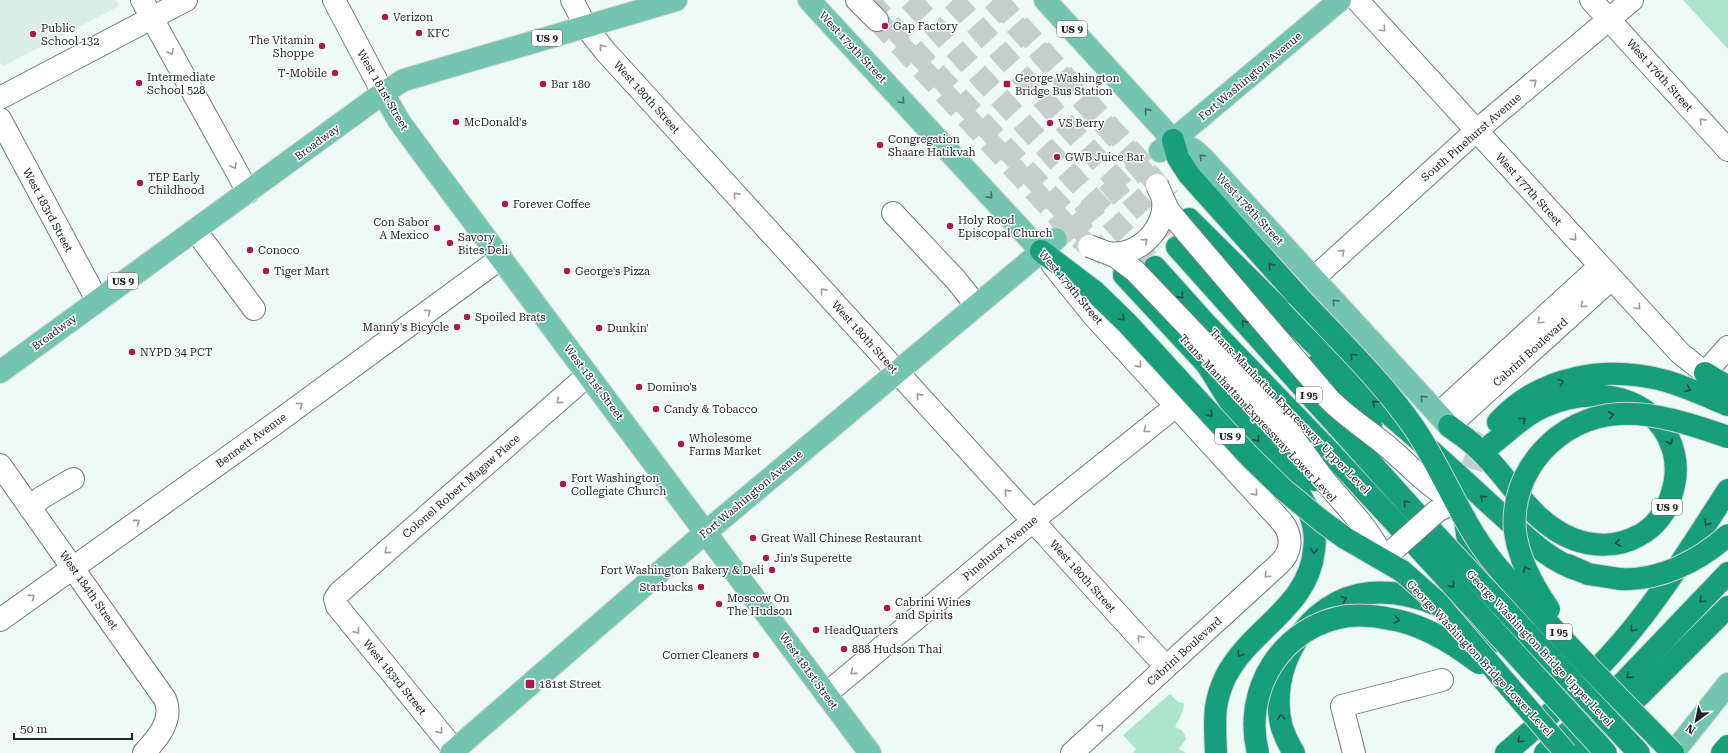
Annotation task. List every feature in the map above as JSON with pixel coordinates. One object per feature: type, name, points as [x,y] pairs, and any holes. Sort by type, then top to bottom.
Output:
[{"type":"highway","name":"US 9","points":[[1167,146],[1207,195],[1398,406],[1428,449],[1456,505],[1490,559],[1563,641],[1673,753]]},
{"type":"highway","name":"I 95","points":[[1581,571],[1555,560],[1530,541],[1447,465],[1378,406],[1189,219],[1361,416],[1456,505],[1668,753]]},
{"type":"highway","name":"US 9","points":[[1048,245],[1127,323],[1249,456],[1284,490],[1345,538],[1402,571],[1436,601],[1515,694],[1559,750]]},
{"type":"highway","name":"Trans-Manhattan Expressway Upper Level","points":[[1177,247],[1442,542]]},
{"type":"highway","name":"Trans-Manhattan Expressway Upper Level","points":[[1155,267],[1198,315],[1327,449],[1426,556]]},
{"type":"highway","name":"Trans-Manhattan Expressway Lower Level","points":[[1124,274],[1387,561]]},
{"type":"highway","points":[[1204,360],[1248,428],[1302,499],[1311,518],[1315,541],[1312,565],[1301,590],[1282,613],[1245,649],[1226,677],[1215,710],[1214,724],[1216,752]]},
{"type":"highway","name":"US 9","points":[[1444,420],[1476,447],[1525,504],[1542,520],[1558,531],[1584,542],[1605,545],[1625,542],[1641,534],[1661,516],[1673,491],[1676,475],[1673,449],[1665,433],[1653,416],[1646,410],[1628,400],[1587,396],[1552,403],[1531,413],[1489,440],[1505,415],[1531,395],[1567,379],[1597,374],[1618,373],[1651,377],[1679,385],[1728,405]]},
{"type":"highway","points":[[1704,373],[1728,386]]},
{"type":"highway","points":[[1563,641],[1551,612],[1528,573],[1516,539],[1515,524],[1518,497],[1525,475],[1537,457],[1554,440],[1574,426],[1596,417],[1619,414],[1645,414],[1660,417],[1728,437]]},
{"type":"highway","points":[[1444,420],[1470,457],[1542,542],[1563,562],[1581,571],[1605,578],[1646,578],[1670,571],[1698,557],[1728,535]]},
{"type":"highway","points":[[1506,753],[1569,695],[1619,645],[1656,599],[1728,490]]},
{"type":"highway","name":"US 9","points":[[1456,505],[1465,519],[1469,547],[1481,579],[1505,613],[1633,753]]},
{"type":"highway","name":"George Washington Bridge Upper Level","points":[[1442,542],[1638,753]]},
{"type":"highway","name":"George Washington Bridge Upper Level","points":[[1426,556],[1606,753]]},
{"type":"highway","name":"George Washington Bridge Lower Level","points":[[1387,561],[1559,750]]},
{"type":"highway","points":[[1559,750],[1728,573]]},
{"type":"highway","points":[[1294,753],[1284,734],[1280,712],[1281,681],[1288,656],[1300,635],[1318,615],[1338,601],[1354,595],[1376,593],[1395,594],[1424,600],[1467,620],[1494,638],[1507,650],[1601,753]]},
{"type":"highway","points":[[1577,753],[1621,713],[1728,607]]},
{"type":"highway","points":[[1258,753],[1254,732],[1255,709],[1261,686],[1271,665],[1289,643],[1299,636],[1318,625],[1348,616],[1391,619],[1428,631],[1476,660],[1515,694]]},
{"type":"highway","points":[[1722,753],[1728,746]]},
{"type":"main road","name":"Broadway","points":[[0,372],[383,93],[404,80],[676,0]]},
{"type":"main road","name":"West 179th Street","points":[[810,0],[1048,245]]},
{"type":"main road","name":"West 178th Street","points":[[1046,0],[1167,146],[1194,150],[1203,158],[1444,420]]},
{"type":"main road","name":"Fort Washington Avenue","points":[[1167,146],[1340,0]]},
{"type":"main road","name":"West 181st Street","points":[[383,93],[399,121],[870,753]]},
{"type":"main road","name":"Fort Washington Avenue","points":[[454,752],[706,532],[1048,245]]},
{"type":"main road","points":[[1673,753],[1728,684]]},
{"type":"street","points":[[0,98],[147,9],[186,0]]},
{"type":"street","name":"West 181st Street","points":[[334,0],[383,93]]},
{"type":"street","name":"West 180th Street","points":[[572,0],[586,27],[605,51],[1166,667]]},
{"type":"street","points":[[858,0],[877,20]]},
{"type":"street","name":"West 177th Street","points":[[1357,0],[1680,353],[1704,373]]},
{"type":"street","name":"West 176th Street","points":[[1591,0],[1728,150]]},
{"type":"street","name":"South Pinehurst Avenue","points":[[1314,278],[1476,131],[1632,0]]},
{"type":"street","points":[[147,9],[248,192]]},
{"type":"street","name":"West 183rd Street","points":[[0,119],[97,300]]},
{"type":"street","points":[[1110,254],[1119,254],[1136,248],[1156,229],[1163,210],[1160,192],[1168,210],[1182,228],[1334,405],[1388,447],[1425,482],[1456,505]]},
{"type":"street","points":[[893,213],[956,280],[976,305]]},
{"type":"street","points":[[196,230],[254,309]]},
{"type":"street","name":"West 179th Street","points":[[1048,245],[1093,314],[1282,522],[1288,532],[1290,545]]},
{"type":"street","points":[[1089,246],[1120,259],[1135,271],[1290,434],[1325,481],[1370,534],[1387,561],[1437,511],[1456,505]]},
{"type":"street","name":"Bennett Avenue","points":[[0,620],[273,425],[501,258]]},
{"type":"street","name":"Cabrini Boulevard","points":[[1444,420],[1606,272]]},
{"type":"street","points":[[1704,373],[1728,347]]},
{"type":"street","name":"Colonel Robert Magaw Place","points":[[336,599],[339,593],[588,375]]},
{"type":"street","name":"Pinehurst Avenue","points":[[826,694],[1033,521],[1176,406]]},
{"type":"street","name":"West 184th Street","points":[[0,465],[165,699],[167,719],[158,736],[144,753]]},
{"type":"street","points":[[30,508],[41,498],[73,479]]},
{"type":"street","name":"Cabrini Boulevard","points":[[1072,753],[1279,564],[1288,553],[1290,545]]},
{"type":"street","name":"West 183rd Street","points":[[336,599],[337,606],[454,752]]},
{"type":"street","points":[[1354,753],[1342,706],[1442,680]]},
{"type":"shaded area","name":"Public School 132","points":[[0,0],[116,0],[119,6],[3,66],[0,62]]},
{"type":"green space","points":[[1683,0],[1728,0],[1728,49]]},
{"type":"green space","points":[[1170,694],[1178,702],[1184,703],[1183,711],[1175,727],[1181,730],[1184,734],[1186,739],[1179,749],[1186,753],[1134,753],[1133,752],[1136,749],[1123,735]]},
{"type":"tunnel","points":[[868,0],[1107,257]]},
{"type":"tunnel","points":[[910,0],[1155,267]]},
{"type":"tunnel","points":[[953,0],[1177,247]]},
{"type":"tunnel","points":[[993,0],[1170,198]]},
{"type":"tunnel","points":[[997,0],[1140,161],[1157,185]]},
{"type":"tunnel","points":[[877,20],[1075,235],[1089,246]]},
{"type":"tunnel","points":[[1056,239],[1160,151]]},
{"type":"tunnel","points":[[1465,501],[1467,484],[1472,468],[1478,452],[1487,437]]},
{"type":"place","name":"Verizon","points":[[385,17]]},
{"type":"place","name":"Gap Factory","points":[[885,26]]},
{"type":"place","name":"KFC","points":[[419,33]]},
{"type":"place","name":"Public School 132","points":[[33,34]]},
{"type":"place","name":"The Vitamin Shoppe","points":[[322,46]]},
{"type":"place","name":"T-Mobile","points":[[335,73]]},
{"type":"place","name":"Intermediate School 528","points":[[139,83]]},
{"type":"place","name":"Bar 180","points":[[543,84]]},
{"type":"place","name":"George Washington Bridge Bus Station","points":[[1007,84]]},
{"type":"place","name":"McDonald's","points":[[456,122]]},
{"type":"place","name":"VS Berry","points":[[1050,123]]},
{"type":"place","name":"Congregation Shaare Hatikvah","points":[[880,145]]},
{"type":"place","name":"GWB Juice Bar","points":[[1057,157]]},
{"type":"place","name":"TEP Early Childhood","points":[[140,183]]},
{"type":"place","name":"Forever Coffee","points":[[505,204]]},
{"type":"place","name":"Holy Rood Episcopal Church","points":[[950,226]]},
{"type":"place","name":"Con Sabor A Mexico","points":[[437,228]]},
{"type":"place","name":"Savory Bites Deli","points":[[450,243]]},
{"type":"place","name":"Conoco","points":[[250,250]]},
{"type":"place","name":"Tiger Mart","points":[[266,271]]},
{"type":"place","name":"George's Pizza","points":[[567,271]]},
{"type":"place","name":"Spoiled Brats","points":[[467,317]]},
{"type":"place","name":"Manny's Bicycle","points":[[457,327]]},
{"type":"place","name":"Dunkin'","points":[[599,328]]},
{"type":"place","name":"NYPD 34 PCT","points":[[132,352]]},
{"type":"place","name":"Domino's","points":[[639,387]]},
{"type":"place","name":"Candy & Tobacco","points":[[656,409]]},
{"type":"place","name":"Wholesome Farms Market","points":[[681,444]]},
{"type":"place","name":"Fort Washington Collegiate Church","points":[[563,484]]},
{"type":"place","name":"Great Wall Chinese Restaurant","points":[[753,538]]},
{"type":"place","name":"Jin's Superette","points":[[766,558]]},
{"type":"place","name":"Fort Washington Bakery & Deli","points":[[772,570]]},
{"type":"place","name":"Starbucks","points":[[701,587]]},
{"type":"place","name":"Moscow On The Hudson","points":[[719,604]]},
{"type":"place","name":"Cabrini Wines and Spirits","points":[[887,608]]},
{"type":"place","name":"HeadQuarters","points":[[816,630]]},
{"type":"place","name":"888 Hudson Thai","points":[[844,649]]},
{"type":"place","name":"Corner Cleaners","points":[[756,655]]},
{"type":"place","name":"181st Street","points":[[530,684]]}]
